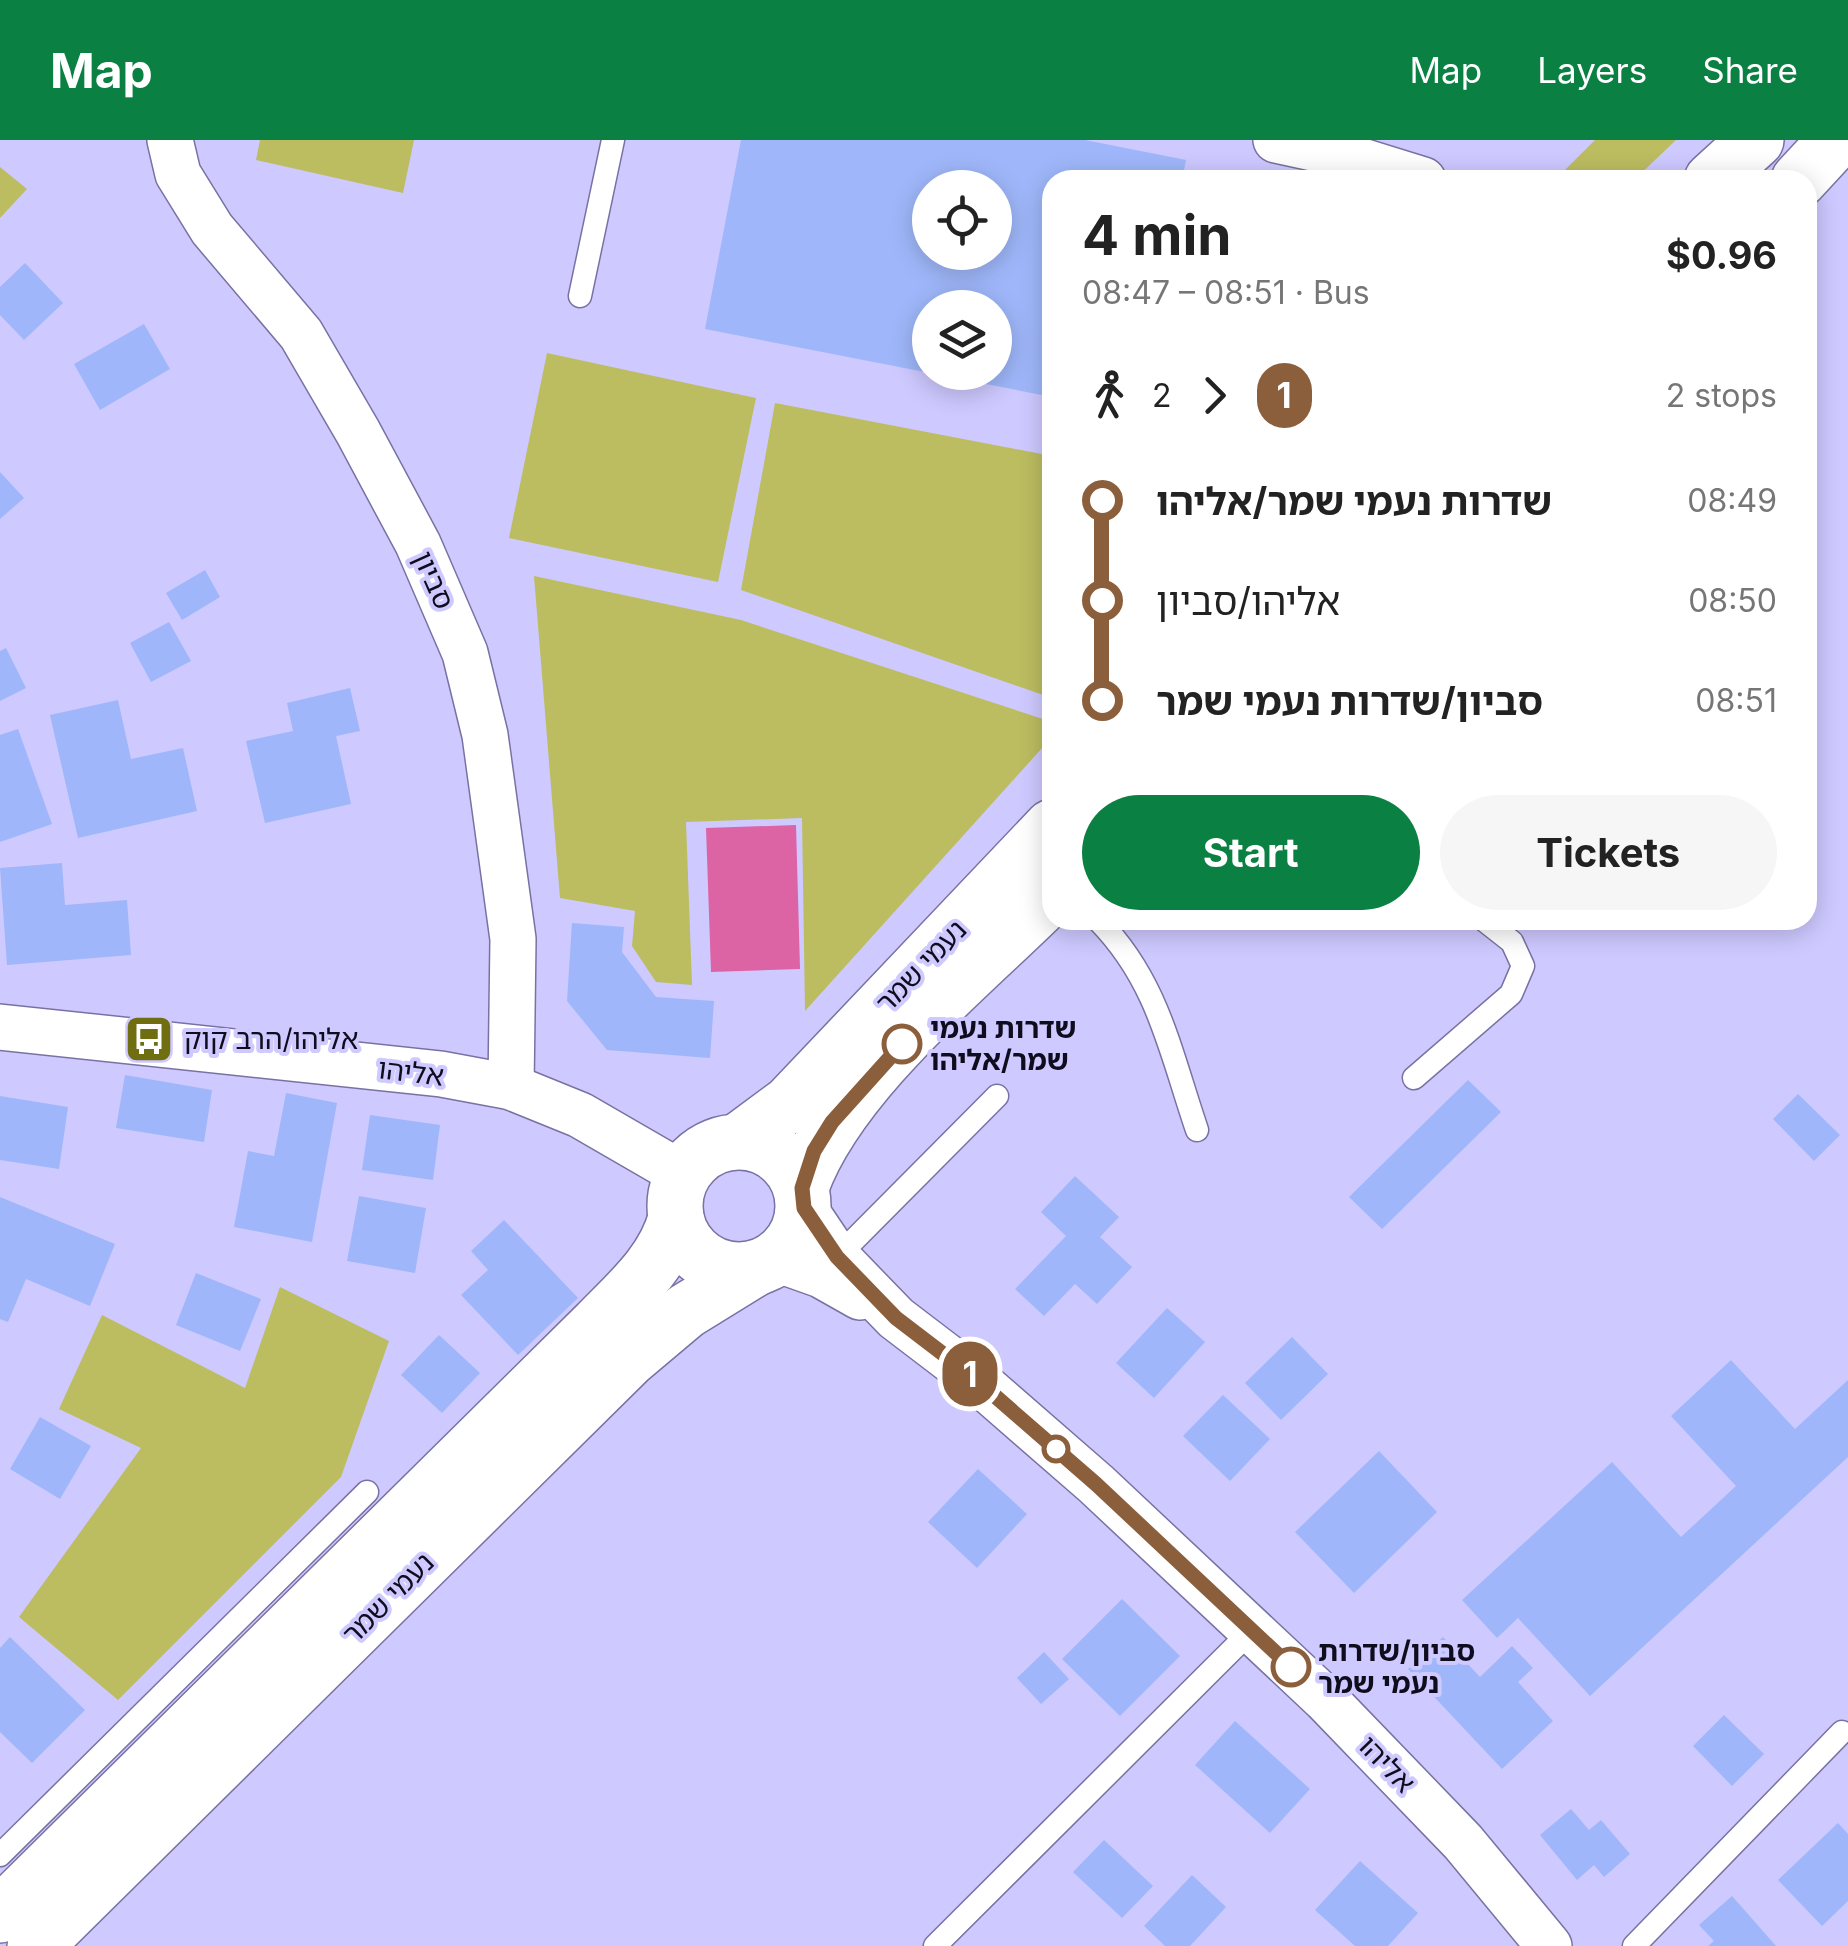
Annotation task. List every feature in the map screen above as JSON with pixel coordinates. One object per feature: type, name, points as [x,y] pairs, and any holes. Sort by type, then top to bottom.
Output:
[{"type":"street","name":"סביון","points":[[170,140],[178,174],[212,230],[301,334],[358,432],[418,544],[465,652],[485,735],[511,921],[511,1087]]},
{"type":"street","points":[[1276,140],[1331,166],[1357,170]]},
{"type":"street","points":[[1723,170],[1756,140]]},
{"type":"street","points":[[1808,170],[1836,140]]},
{"type":"street","name":"נעמי שמר","points":[[740,1140],[790,1103],[1042,838]]},
{"type":"street","name":"נעמי שמר","points":[[803,1198],[814,1151],[832,1122],[875,1070],[1042,904]]},
{"type":"street","name":"אליהו","points":[[0,1028],[422,1072],[511,1087],[580,1115],[679,1196]]},
{"type":"street","points":[[740,1140],[778,1154],[803,1198],[800,1228],[766,1264],[739,1270],[705,1260],[691,1249],[679,1196],[706,1149],[740,1140]]},
{"type":"street","name":"נעמי שמר","points":[[0,1915],[650,1269],[671,1236],[679,1196]]},
{"type":"street","name":"אליהו","points":[[803,1198],[837,1257],[896,1318]]},
{"type":"street","name":"אליהו","points":[[766,1264],[821,1274],[896,1318],[972,1376],[1096,1484],[1252,1630],[1462,1842],[1549,1946]]},
{"type":"street","name":"נעמי שמר","points":[[34,1946],[629,1358],[686,1311],[766,1264]]},
{"type":"lane","points":[[580,296],[613,140]]},
{"type":"lane","points":[[1107,930],[1133,958],[1151,992],[1196,1130]]},
{"type":"lane","points":[[1414,1078],[1511,994],[1523,966],[1512,942],[1497,930]]},
{"type":"lane","points":[[837,1257],[997,1096]]},
{"type":"lane","points":[[0,1855],[367,1492]]},
{"type":"lane","points":[[935,1946],[1252,1630]]},
{"type":"lane","points":[[1634,1946],[1842,1732]]},
{"type":"shaded area","points":[[260,140],[414,140],[403,193],[256,160]]},
{"type":"shaded area","points":[[1595,140],[1676,140],[1644,170],[1565,170]]},
{"type":"shaded area","points":[[0,167],[27,189],[0,218]]},
{"type":"shaded area","points":[[547,353],[756,398],[718,582],[509,538]]},
{"type":"shaded area","points":[[775,403],[1042,454],[1042,695],[741,590]]},
{"type":"shaded area","points":[[534,576],[741,620],[1042,719],[1042,748],[805,1011],[802,818],[686,822],[692,985],[656,982],[632,946],[635,911],[560,898]]},
{"type":"shaded area","points":[[796,825],[800,969],[711,972],[706,828]]},
{"type":"shaded area","points":[[280,1287],[389,1341],[341,1477],[118,1700],[19,1617],[141,1448],[59,1409],[102,1315],[245,1388]]},
{"type":"building","points":[[741,140],[1085,140],[1186,160],[1184,170],[1042,170],[1042,395],[1012,389],[1012,290],[912,290],[912,369],[705,329]]},
{"type":"building","points":[[25,263],[63,303],[24,340],[0,315],[0,287]]},
{"type":"building","points":[[144,324],[170,369],[100,410],[74,364]]},
{"type":"building","points":[[0,472],[24,498],[0,519]]},
{"type":"building","points":[[205,570],[220,597],[182,620],[166,593]]},
{"type":"building","points":[[169,622],[191,661],[151,682],[130,643]]},
{"type":"building","points":[[6,648],[26,688],[0,701],[0,651]]},
{"type":"building","points":[[350,688],[360,731],[336,736],[351,804],[265,823],[246,741],[293,731],[287,703]]},
{"type":"building","points":[[118,700],[131,759],[183,748],[197,811],[78,838],[50,715]]},
{"type":"building","points":[[18,729],[52,824],[0,842],[0,735]]},
{"type":"building","points":[[62,863],[65,905],[127,900],[131,955],[7,965],[0,868]]},
{"type":"building","points":[[572,923],[624,927],[622,952],[656,997],[714,1001],[710,1058],[607,1050],[567,1001]]},
{"type":"building","points":[[125,1075],[212,1090],[204,1142],[116,1128]]},
{"type":"building","points":[[1468,1080],[1501,1112],[1382,1229],[1349,1197]]},
{"type":"building","points":[[286,1093],[337,1103],[312,1242],[234,1227],[248,1151],[274,1156]]},
{"type":"building","points":[[1798,1094],[1840,1135],[1814,1161],[1773,1119]]},
{"type":"building","points":[[0,1096],[68,1107],[59,1169],[0,1160]]},
{"type":"building","points":[[370,1115],[440,1125],[433,1180],[362,1170]]},
{"type":"building","points":[[1075,1176],[1119,1217],[1100,1237],[1132,1267],[1097,1304],[1075,1284],[1044,1316],[1015,1289],[1066,1236],[1041,1212]]},
{"type":"building","points":[[359,1196],[426,1208],[415,1273],[347,1261]]},
{"type":"building","points":[[0,1197],[115,1244],[90,1306],[26,1279],[8,1322],[0,1319]]},
{"type":"building","points":[[504,1220],[578,1298],[518,1355],[461,1295],[488,1270],[471,1251]]},
{"type":"building","points":[[196,1273],[261,1299],[240,1351],[176,1325]]},
{"type":"building","points":[[1167,1308],[1205,1342],[1154,1398],[1116,1363]]},
{"type":"building","points":[[439,1335],[480,1373],[442,1413],[401,1375]]},
{"type":"building","points":[[1292,1337],[1328,1374],[1281,1420],[1245,1383]]},
{"type":"building","points":[[1731,1360],[1795,1429],[1848,1380],[1848,1457],[1590,1696],[1518,1618],[1497,1638],[1462,1600],[1612,1462],[1681,1537],[1736,1486],[1671,1416]]},
{"type":"building","points":[[1223,1395],[1270,1439],[1230,1481],[1183,1436]]},
{"type":"building","points":[[40,1417],[91,1446],[60,1499],[10,1469]]},
{"type":"building","points":[[1379,1451],[1437,1512],[1354,1593],[1295,1532]]},
{"type":"building","points":[[978,1469],[1027,1514],[977,1568],[928,1522]]},
{"type":"building","points":[[1122,1599],[1180,1656],[1120,1716],[1062,1659]]},
{"type":"building","points":[[10,1637],[85,1710],[32,1763],[0,1732],[0,1648]]},
{"type":"building","points":[[1443,1637],[1480,1677],[1512,1646],[1533,1668],[1518,1682],[1553,1721],[1502,1769],[1408,1669]]},
{"type":"building","points":[[1044,1652],[1069,1679],[1041,1704],[1017,1678]]},
{"type":"building","points":[[1724,1715],[1764,1754],[1732,1786],[1693,1746]]},
{"type":"building","points":[[1235,1721],[1310,1789],[1270,1833],[1195,1765]]},
{"type":"building","points":[[1571,1809],[1589,1830],[1601,1820],[1630,1854],[1604,1877],[1594,1865],[1577,1880],[1540,1835]]},
{"type":"building","points":[[1838,1823],[1848,1834],[1848,1901],[1822,1926],[1778,1880]]},
{"type":"building","points":[[1104,1840],[1153,1886],[1122,1918],[1073,1872]]},
{"type":"building","points":[[1360,1861],[1418,1913],[1388,1946],[1355,1946],[1315,1910]]},
{"type":"building","points":[[1192,1875],[1226,1907],[1190,1946],[1165,1946],[1144,1926]]},
{"type":"building","points":[[1732,1896],[1776,1946],[1708,1946],[1714,1941],[1699,1925]]},
{"type":"bus line","name":"1","points":[[902,1044],[832,1122],[814,1151],[802,1188],[804,1208],[837,1257],[866,1290],[1096,1484],[1291,1667]]},
{"type":"place","name":"אליהו/הרב קוק","points":[[149,1039]]},
{"type":"place","name":"שדרות נעמי שמר/אליהו","points":[[902,1044]]},
{"type":"place","name":"סביון/שדרות נעמי שמר","points":[[1291,1667]]}]
